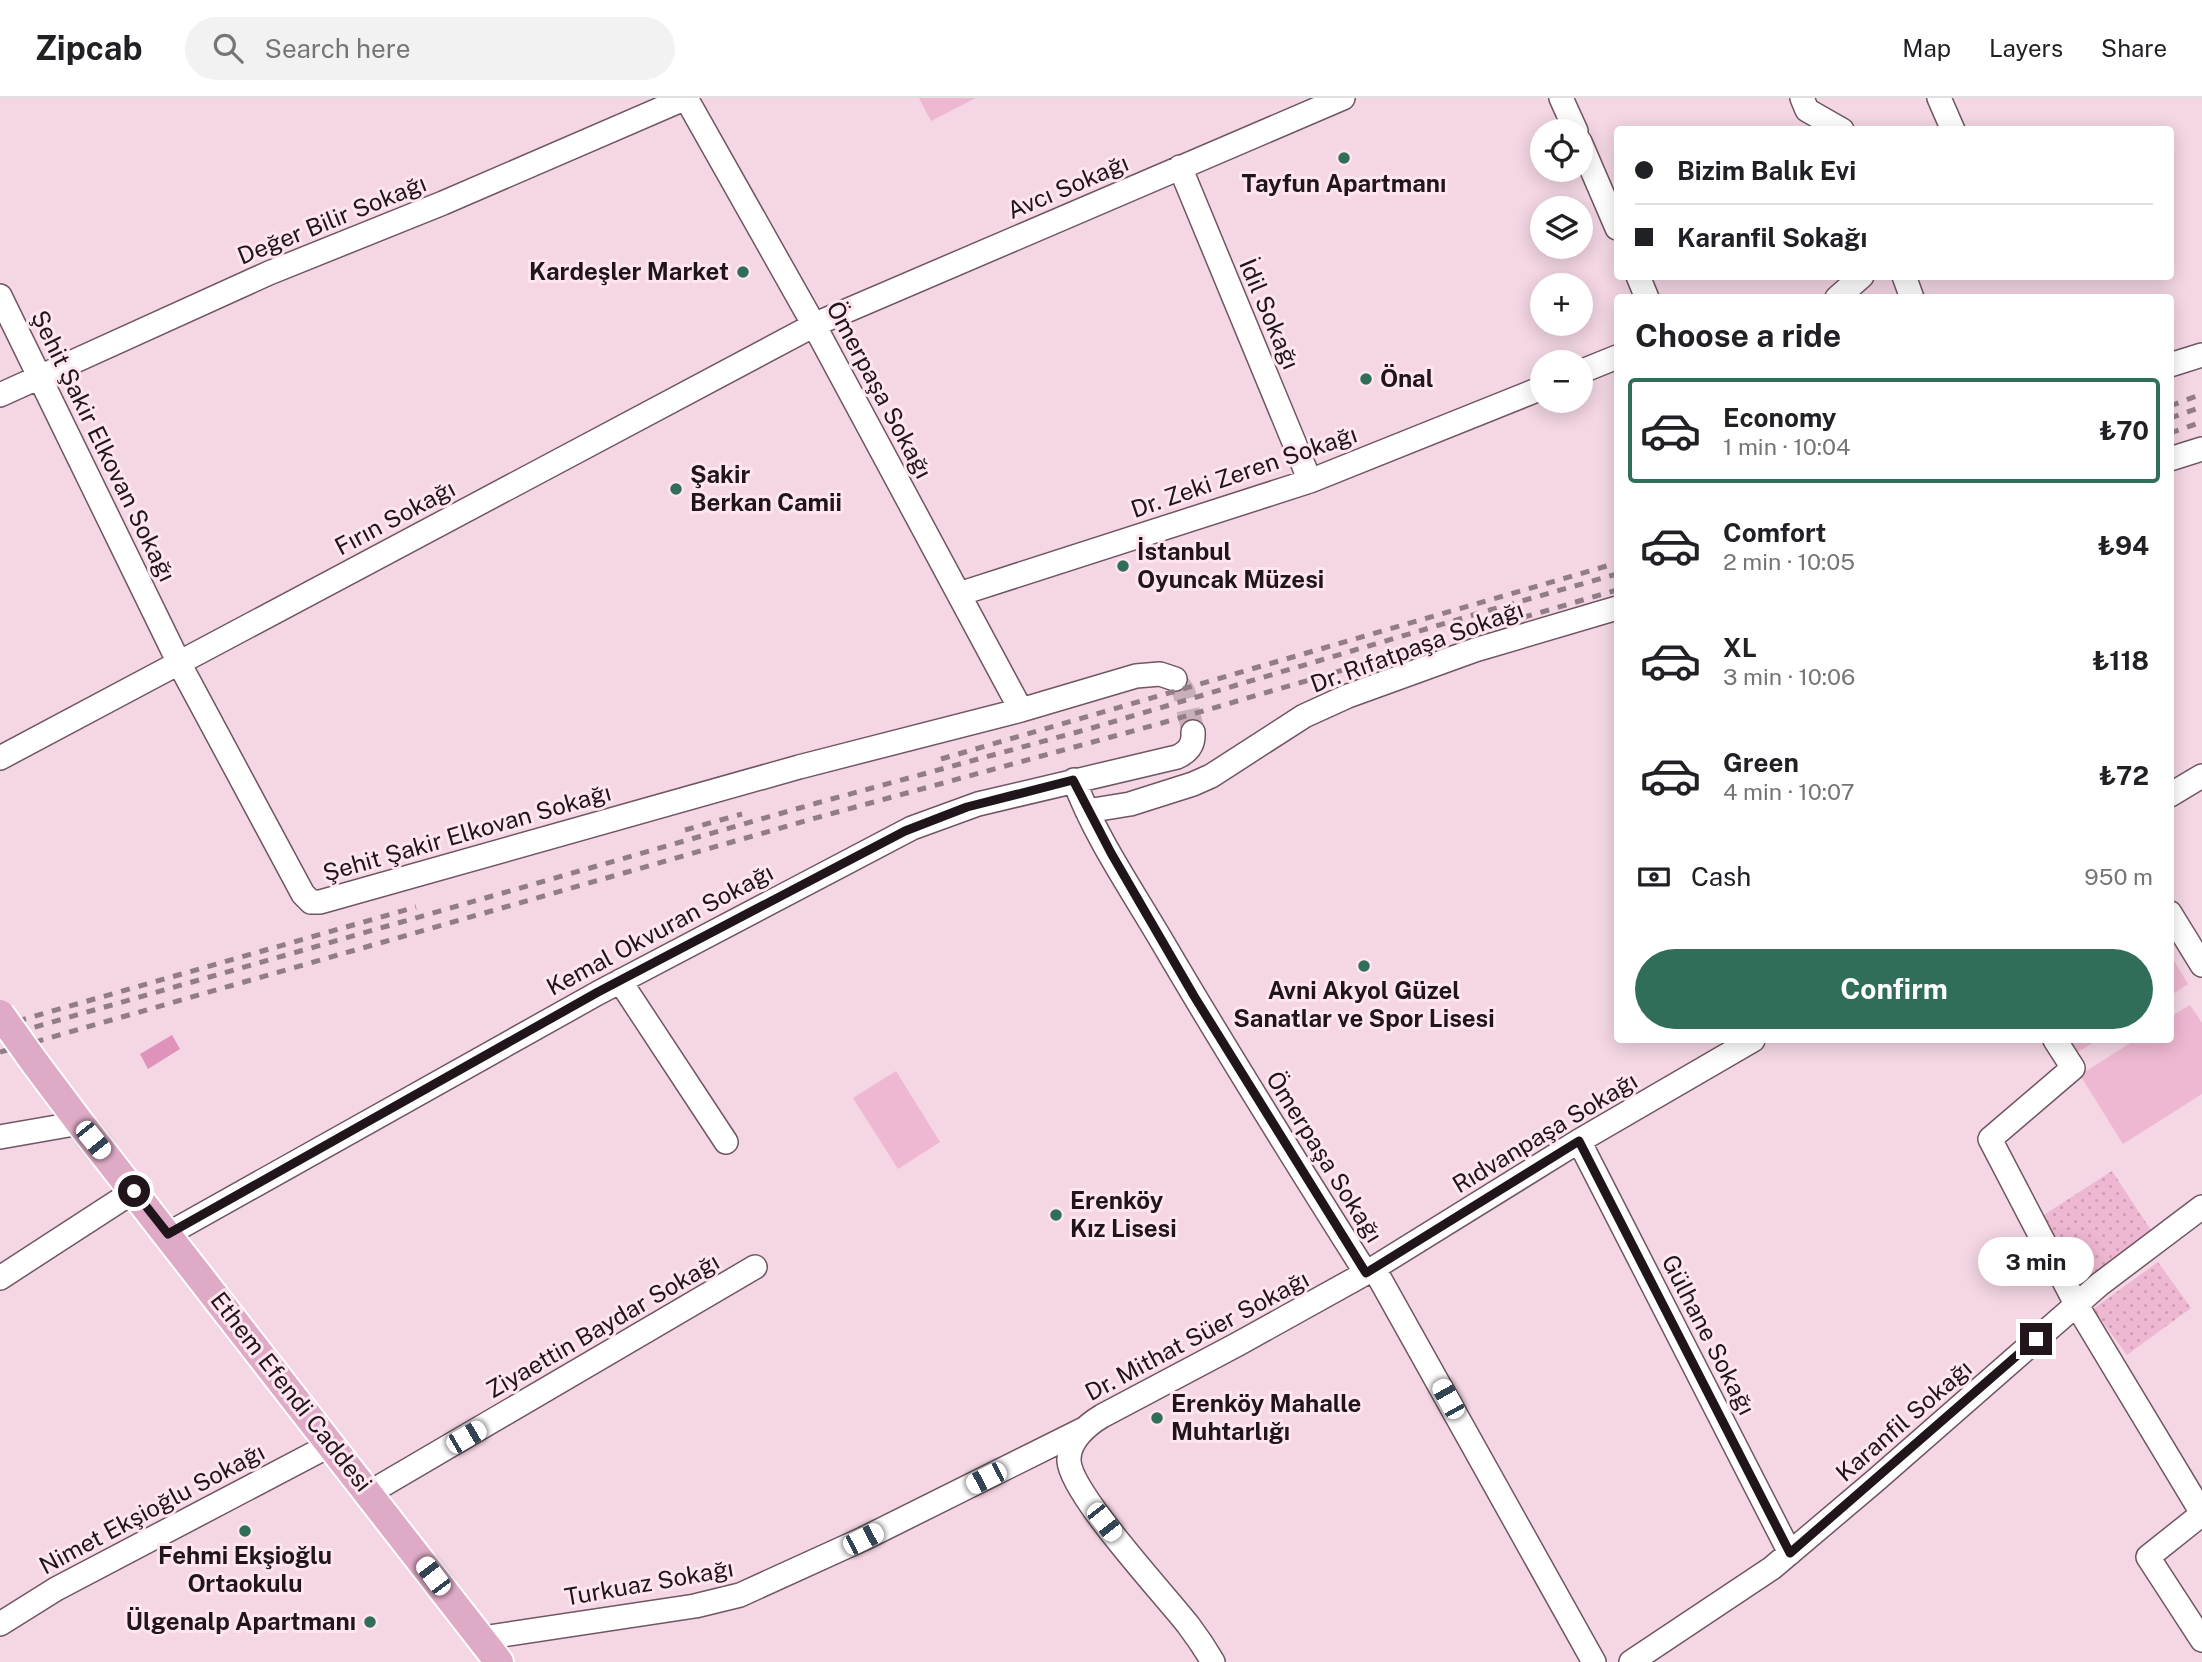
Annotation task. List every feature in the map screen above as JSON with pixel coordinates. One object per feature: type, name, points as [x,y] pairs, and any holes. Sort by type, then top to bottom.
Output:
[{"type":"main road","name":"Ethem Efendi Caddesi","points":[[0,1014],[80,1123],[499,1662]]},
{"type":"street","name":"Ömerpaşa Sokağı","points":[[686,98],[814,325],[1021,710]]},
{"type":"street","name":"Değer Bilir Sokağı","points":[[0,395],[268,273],[443,203],[686,98]]},
{"type":"street","name":"Avcı Sokağı","points":[[814,325],[1343,98]]},
{"type":"street","points":[[1561,98],[1571,119]]},
{"type":"street","points":[[1802,98],[1807,110],[1835,126]]},
{"type":"street","points":[[1939,98],[1951,126]]},
{"type":"street","name":"İdil Sokağı","points":[[1180,167],[1310,481]]},
{"type":"street","points":[[1593,172],[1614,221]]},
{"type":"street","points":[[1842,294],[1857,280]]},
{"type":"street","name":"Şehit Şakir Elkovan Sokağı","points":[[0,296],[41,375],[179,663],[303,894],[307,900],[315,903],[816,762],[1021,710],[1143,675],[1160,674],[1175,679]]},
{"type":"street","name":"Fırın Sokağı","points":[[0,758],[814,325]]},
{"type":"street","points":[[2174,364],[2202,355]]},
{"type":"street","points":[[1593,367],[1614,358]]},
{"type":"street","name":"Dr. Zeki Zeren Sokağı","points":[[959,594],[1310,481],[1530,393]]},
{"type":"street","points":[[2174,458],[2202,449]]},
{"type":"street","name":"Dr. Rıfatpaşa Sokağı","points":[[1087,811],[1138,803],[1202,780],[1304,716],[1348,696],[1468,653],[1614,609]]},
{"type":"street","name":"Kemal Okvuran Sokağı","points":[[168,1234],[620,981],[912,828],[967,807],[1178,757],[1190,747],[1193,732]]},
{"type":"street","points":[[2174,793],[2202,776]]},
{"type":"street","name":"Ömerpaşa Sokağı","points":[[1073,780],[1087,811],[1210,1023],[1366,1273],[1376,1272],[1594,1662]]},
{"type":"street","points":[[2174,920],[2202,965]]},
{"type":"street","points":[[620,981],[726,1142]]},
{"type":"street","name":"Rıdvanpaşa Sokağı","points":[[1366,1273],[1579,1141],[1748,1043]]},
{"type":"street","points":[[2057,1043],[2073,1068],[1990,1139],[2076,1304],[2202,1513],[2148,1557],[2202,1640]]},
{"type":"street","points":[[0,1137],[80,1123]]},
{"type":"street","name":"Gülhane Sokağı","points":[[1579,1141],[1790,1553]]},
{"type":"street","points":[[0,1278],[134,1191]]},
{"type":"street","name":"Karanfil Sokağı","points":[[1631,1662],[1764,1574],[2076,1304],[2124,1264],[2202,1207]]},
{"type":"street","name":"Ziyaettin Baydar Sokağı","points":[[369,1493],[755,1267]]},
{"type":"street","name":"Dr. Mithat Süer Sokağı","points":[[1212,1661],[1190,1627],[1092,1506],[1075,1479],[1069,1457],[1073,1445],[1084,1429],[1102,1416],[1366,1273]]},
{"type":"street","name":"Turkuaz Sokağı","points":[[482,1638],[695,1606],[740,1595],[863,1539],[1084,1429]]},
{"type":"street","name":"Nimet Ekşioğlu Sokağı","points":[[0,1624],[64,1584],[332,1444]]},
{"type":"shaded area","points":[[919,98],[976,98],[931,121]]},
{"type":"shaded area","points":[[2174,961],[2188,984],[2174,993]]},
{"type":"shaded area","points":[[2190,1005],[2202,1023],[2202,1094],[2123,1144],[2080,1075],[2130,1043],[2174,1043],[2174,1015]]},
{"type":"shaded area","points":[[172,1035],[180,1049],[148,1069],[140,1054]]},
{"type":"shaded area","points":[[2070,1043],[2093,1043],[2076,1053]]},
{"type":"shaded area","points":[[896,1071],[940,1142],[898,1169],[853,1098]]},
{"type":"shaded area","points":[[2112,1171],[2152,1232],[2080,1287],[2042,1216]]},
{"type":"shaded area","points":[[2158,1262],[2191,1308],[2127,1355],[2093,1309]]},
{"type":"tunnel","points":[[1175,679],[1184,692],[1193,732]]},
{"type":"railway","points":[[2174,404],[2202,394]]},
{"type":"railway","points":[[2174,417],[2202,407]]},
{"type":"railway","points":[[2174,432],[2202,422]]},
{"type":"railway","points":[[941,759],[1614,564]]},
{"type":"railway","points":[[0,1037],[817,803],[1092,728],[1614,575]]},
{"type":"railway","points":[[0,1052],[812,819],[1162,723],[1614,591]]},
{"type":"railway","points":[[685,830],[742,814]]},
{"type":"railway","points":[[0,1026],[416,907]]},
{"type":"place","name":"Tayfun Apartmanı","points":[[1344,158]]},
{"type":"place","name":"Kardeşler Market","points":[[743,272]]},
{"type":"place","name":"Önal","points":[[1366,379]]},
{"type":"place","name":"Şakir Berkan Camii","points":[[676,489]]},
{"type":"place","name":"İstanbul Oyuncak Müzesi","points":[[1123,566]]},
{"type":"place","name":"Avni Akyol Güzel Sanatlar ve Spor Lisesi","points":[[1364,966]]},
{"type":"place","name":"Erenköy Kız Lisesi","points":[[1056,1215]]},
{"type":"place","name":"Erenköy Mahalle Muhtarlığı","points":[[1157,1418]]},
{"type":"place","name":"Fehmi Ekşioğlu Ortaokulu","points":[[245,1531]]},
{"type":"place","name":"Ülgenalp Apartmanı","points":[[370,1622]]},
{"type":"route","points":[[134,1191],[168,1234],[598,992],[905,831],[967,807],[1073,780],[1111,853],[1194,996],[1366,1273],[1579,1141],[1790,1553],[2036,1339]]}]
